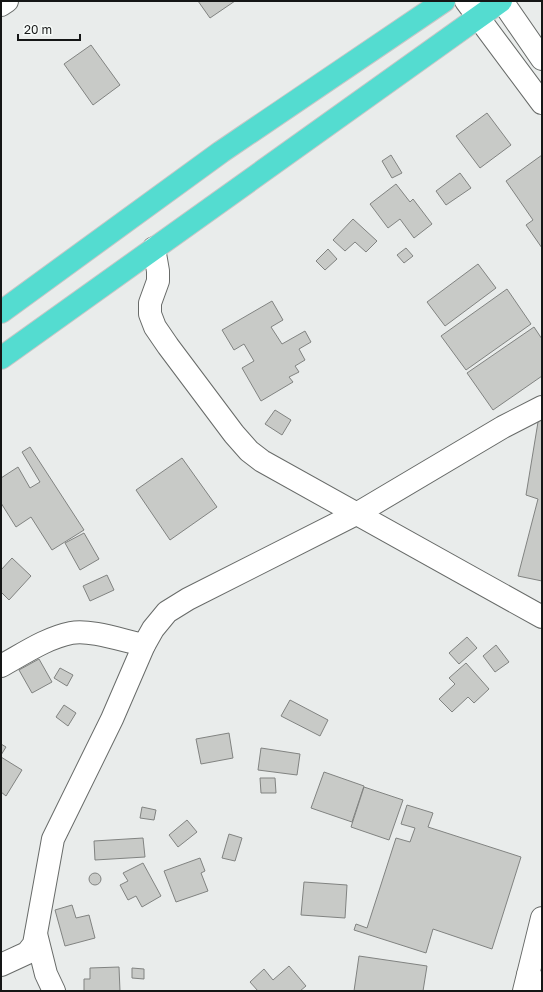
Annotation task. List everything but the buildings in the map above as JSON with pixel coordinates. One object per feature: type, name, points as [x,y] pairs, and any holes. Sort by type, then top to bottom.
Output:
[{"type":"highway","points":[[1,312],[221,152],[444,1]]},
{"type":"highway","points":[[1,358],[154,248],[472,9],[502,1]]},
{"type":"street","points":[[1,5],[7,1]]},
{"type":"street","points":[[502,1],[542,59]]},
{"type":"street","points":[[472,9],[542,103]]},
{"type":"street","points":[[154,248],[158,271],[158,281],[150,303],[150,314],[155,327],[234,434],[249,451],[262,461],[358,513],[542,617]]},
{"type":"street","points":[[1,965],[27,953],[34,944],[53,838],[112,719],[144,645],[153,629],[167,612],[188,599],[358,513],[503,427],[542,407]]},
{"type":"street","points":[[1,666],[49,641],[72,632],[92,634],[144,645]]},
{"type":"street","points":[[531,984],[542,918]]},
{"type":"street","points":[[36,934],[46,974],[54,991]]}]
